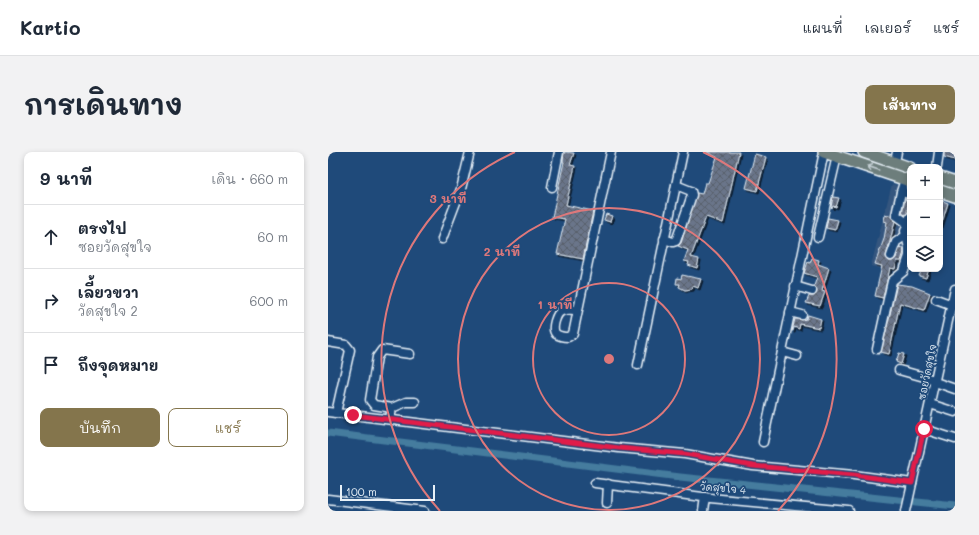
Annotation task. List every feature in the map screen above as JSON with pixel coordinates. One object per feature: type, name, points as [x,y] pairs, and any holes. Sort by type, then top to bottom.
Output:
[{"type":"main road","points":[[824,152],[907,180]]},
{"type":"main road","points":[[870,153],[896,157],[907,166]]},
{"type":"main road","points":[[943,179],[955,183]]},
{"type":"main road","points":[[943,192],[955,196]]},
{"type":"street","points":[[442,239],[461,189],[470,152]]},
{"type":"street","points":[[552,187],[559,152]]},
{"type":"street","points":[[578,310],[611,152]]},
{"type":"street","points":[[638,365],[683,152]]},
{"type":"street","points":[[763,442],[824,152]]},
{"type":"street","points":[[937,164],[939,152]]},
{"type":"street","points":[[818,237],[837,156]]},
{"type":"street","points":[[907,182],[901,192],[896,215],[907,219]]},
{"type":"street","points":[[664,239],[673,242],[676,241],[692,195],[691,191],[676,185]]},
{"type":"street","points":[[901,192],[907,193]]},
{"type":"street","points":[[877,349],[892,281],[904,271],[909,256],[909,248],[905,236],[907,228]]},
{"type":"street","points":[[891,256],[896,242],[905,236]]},
{"type":"street","points":[[796,286],[812,291]]},
{"type":"street","name":"ซอยวัดสุขใจ","points":[[906,510],[953,305],[955,289]]},
{"type":"street","points":[[936,300],[953,305]]},
{"type":"street","points":[[790,312],[802,315]]},
{"type":"street","points":[[328,342],[346,346],[350,350],[332,412],[619,448],[685,454],[753,466],[854,475],[912,486]]},
{"type":"street","points":[[410,354],[382,350],[377,357],[370,400],[374,405],[392,408],[406,402],[415,402]]},
{"type":"street","points":[[782,352],[797,356]]},
{"type":"street","points":[[899,370],[955,388]]},
{"type":"street","points":[[930,404],[955,412]]},
{"type":"street","points":[[390,419],[392,408]]},
{"type":"street","points":[[924,429],[955,439]]},
{"type":"street","name":"วัดสุขใจ 4","points":[[595,482],[779,508],[845,511]]},
{"type":"street","points":[[607,503],[608,484]]},
{"type":"street","points":[[703,511],[705,497]]},
{"type":"street","points":[[328,499],[379,508],[424,511]]},
{"type":"shaded area","points":[[892,184],[907,189],[908,276],[871,266]]},
{"type":"building","points":[[564,152],[574,153],[570,165],[575,166],[566,205],[593,211],[583,259],[557,254],[565,219],[552,217],[564,162]]},
{"type":"building","points":[[706,152],[739,152],[723,223],[706,217],[691,257],[699,259],[697,268],[688,265],[689,262],[684,261],[688,250],[678,246],[681,243],[697,193],[702,194],[705,183],[708,183],[717,157]]},
{"type":"building","points":[[944,152],[955,152],[955,160],[944,157]]},
{"type":"building","points":[[755,154],[766,157],[757,191],[746,188]]},
{"type":"building","points":[[833,197],[839,198],[836,207],[833,206],[832,208],[831,207]]},
{"type":"building","points":[[905,199],[907,200],[907,213],[905,215],[902,213]]},
{"type":"building","points":[[943,201],[948,203],[943,219]]},
{"type":"building","points":[[606,214],[612,216],[610,222],[604,220]]},
{"type":"building","points":[[889,214],[895,221],[886,257],[889,261],[892,261],[896,258],[900,247],[903,248],[904,252],[901,261],[897,261],[895,269],[890,268],[883,298],[875,296],[882,266],[875,264],[884,239],[887,222],[884,221],[885,215],[888,216]]},
{"type":"building","points":[[828,218],[838,220],[835,230],[826,228]]},
{"type":"building","points":[[812,258],[819,260],[818,264],[829,268],[822,291],[825,292],[820,306],[806,303],[809,296],[814,296],[817,292],[814,286],[817,277],[804,273],[808,262],[810,263]]},
{"type":"building","points":[[921,272],[928,272],[926,278],[919,276]]},
{"type":"building","points":[[682,275],[701,279],[698,288],[693,286],[692,289],[685,290],[679,287],[680,284],[676,284],[677,278],[681,279]]},
{"type":"building","points":[[897,284],[912,286],[930,293],[924,310],[900,303],[889,354],[881,352]]},
{"type":"building","points":[[808,315],[821,319],[819,328],[800,324],[799,329],[794,327],[792,331],[795,319],[807,319]]},
{"type":"building","points":[[899,353],[904,354],[901,364],[896,362]]},
{"type":"waterway","points":[[328,433],[680,477],[955,506]]},
{"type":"route","points":[[353,415],[460,427],[619,448],[685,454],[753,466],[778,469],[809,470],[912,483],[924,429]]}]
